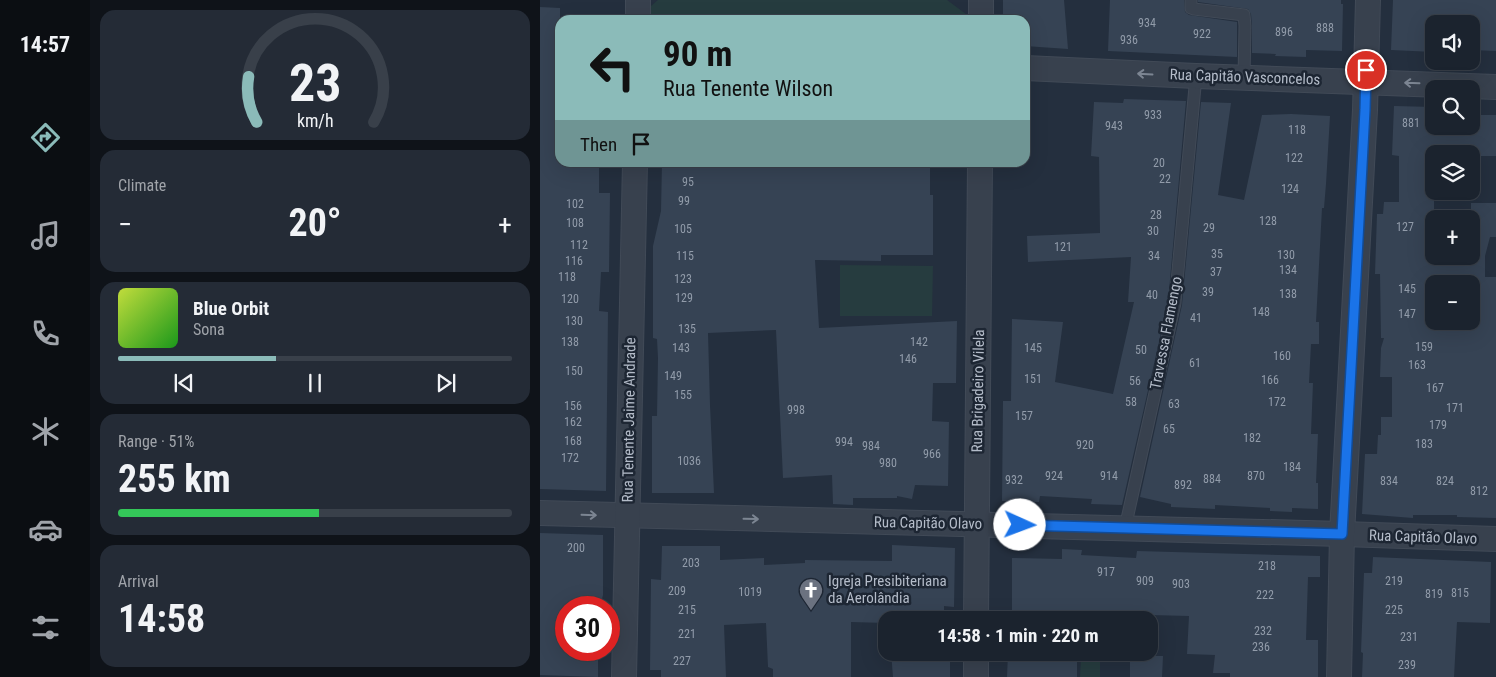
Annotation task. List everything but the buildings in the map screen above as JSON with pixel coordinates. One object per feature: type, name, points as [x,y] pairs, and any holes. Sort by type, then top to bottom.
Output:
[{"type":"street","points":[[638,0],[638,15]]},
{"type":"street","points":[[981,0],[981,15]]},
{"type":"street","points":[[1339,677],[1342,534],[1365,110],[1368,0]]},
{"type":"street","name":"Rua Capitão Vasconcelos","points":[[1030,68],[1244,78],[1496,86]]},
{"type":"street","name":"Rua Tenente Jaime Andrade","points":[[624,677],[635,167]]},
{"type":"street","name":"Rua Brigadeiro Vilela","points":[[976,611],[980,167]]},
{"type":"street","name":"Rua Capitão Olavo","points":[[540,513],[1496,539]]},
{"type":"street","points":[[976,661],[976,677]]},
{"type":"lane","points":[[1191,0],[1191,8],[1194,9],[1244,16],[1244,78]]},
{"type":"lane","name":"Travessa Flamengo","points":[[1125,528],[1175,302],[1196,76]]},
{"type":"green space","points":[[658,0],[947,0],[967,15],[651,15],[651,6]]},
{"type":"green space","points":[[840,265],[933,266],[932,316],[840,316]]},
{"type":"green space","points":[[1081,661],[1100,661],[1100,677],[1080,677]]},
{"type":"place","name":"Igreja Presibiteriana da Aerolândia","points":[[811,611]]},
{"type":"route","points":[[1020,525],[1342,534],[1366,70]]}]
